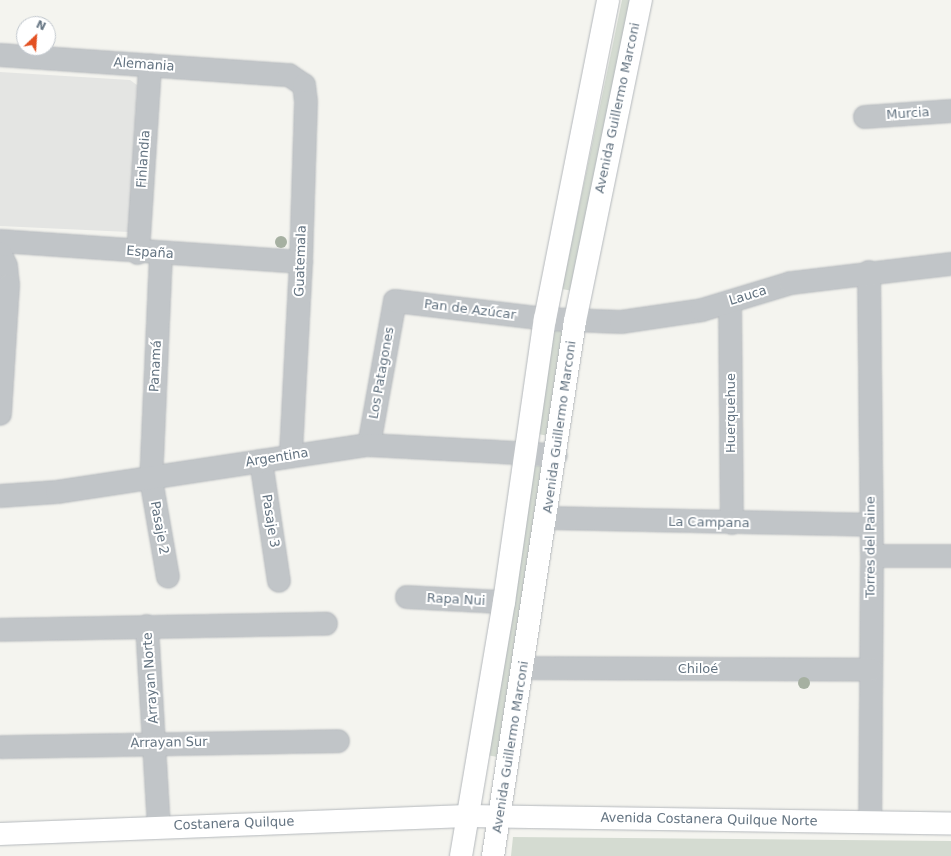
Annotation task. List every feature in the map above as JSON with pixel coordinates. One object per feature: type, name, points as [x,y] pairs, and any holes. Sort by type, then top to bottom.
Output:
[{"type":"main road","points":[[461,856],[504,602],[545,319],[608,0]]},
{"type":"main road","name":"Avenida Guillermo Marconi","points":[[493,856],[547,518],[575,321],[641,0]]},
{"type":"main road","name":"Avenida Costanera Quilque Norte","points":[[467,816],[951,824]]},
{"type":"main road","name":"Costanera Quilque","points":[[0,834],[159,826],[467,816]]},
{"type":"street","name":"Alemania","points":[[0,55],[289,75]]},
{"type":"street","name":"Finlandia","points":[[138,252],[150,65]]},
{"type":"street","name":"Guatemala","points":[[289,75],[304,85],[306,102],[301,262],[291,456]]},
{"type":"street","name":"Murcia","points":[[865,117],[951,111]]},
{"type":"street","name":"España","points":[[0,241],[161,254],[301,262]]},
{"type":"street","points":[[0,253],[6,266],[8,286],[0,414]]},
{"type":"street","name":"Panamá","points":[[151,479],[161,254]]},
{"type":"street","name":"Lauca","points":[[545,319],[621,322],[702,310],[791,283],[869,272],[951,264]]},
{"type":"street","name":"Torres del Paine","points":[[869,272],[872,556],[870,822]]},
{"type":"street","name":"Pan de Azúcar","points":[[395,300],[545,319]]},
{"type":"street","name":"Los Patagones","points":[[369,445],[395,300]]},
{"type":"street","name":"Huerquehue","points":[[730,302],[732,524]]},
{"type":"street","name":"Argentina","points":[[0,496],[57,492],[369,445],[556,454]]},
{"type":"street","name":"Pasaje 3","points":[[261,461],[279,581]]},
{"type":"street","name":"Pasaje 2","points":[[151,479],[168,577]]},
{"type":"street","name":"La Campana","points":[[547,518],[732,524],[871,525]]},
{"type":"street","points":[[872,556],[951,556]]},
{"type":"street","name":"Rapa Nui","points":[[407,597],[504,602]]},
{"type":"street","name":"Arrayan Norte","points":[[0,630],[147,626],[326,624]]},
{"type":"street","name":"Arrayan Norte","points":[[147,626],[159,826]]},
{"type":"street","name":"Chiloé","points":[[524,668],[871,670]]},
{"type":"street","name":"Arrayan Sur","points":[[2,747],[155,743],[338,741]]},
{"type":"shaded area","points":[[622,0],[631,0],[573,291],[562,289]]},
{"type":"shaded area","points":[[0,72],[130,80],[137,85],[129,232],[0,226]]},
{"type":"shaded area","points":[[553,327],[566,329],[549,436],[538,434]]},
{"type":"shaded area","points":[[532,466],[544,466],[498,757],[486,755]]},
{"type":"shaded area","points":[[513,837],[951,841],[951,856],[511,856]]}]
